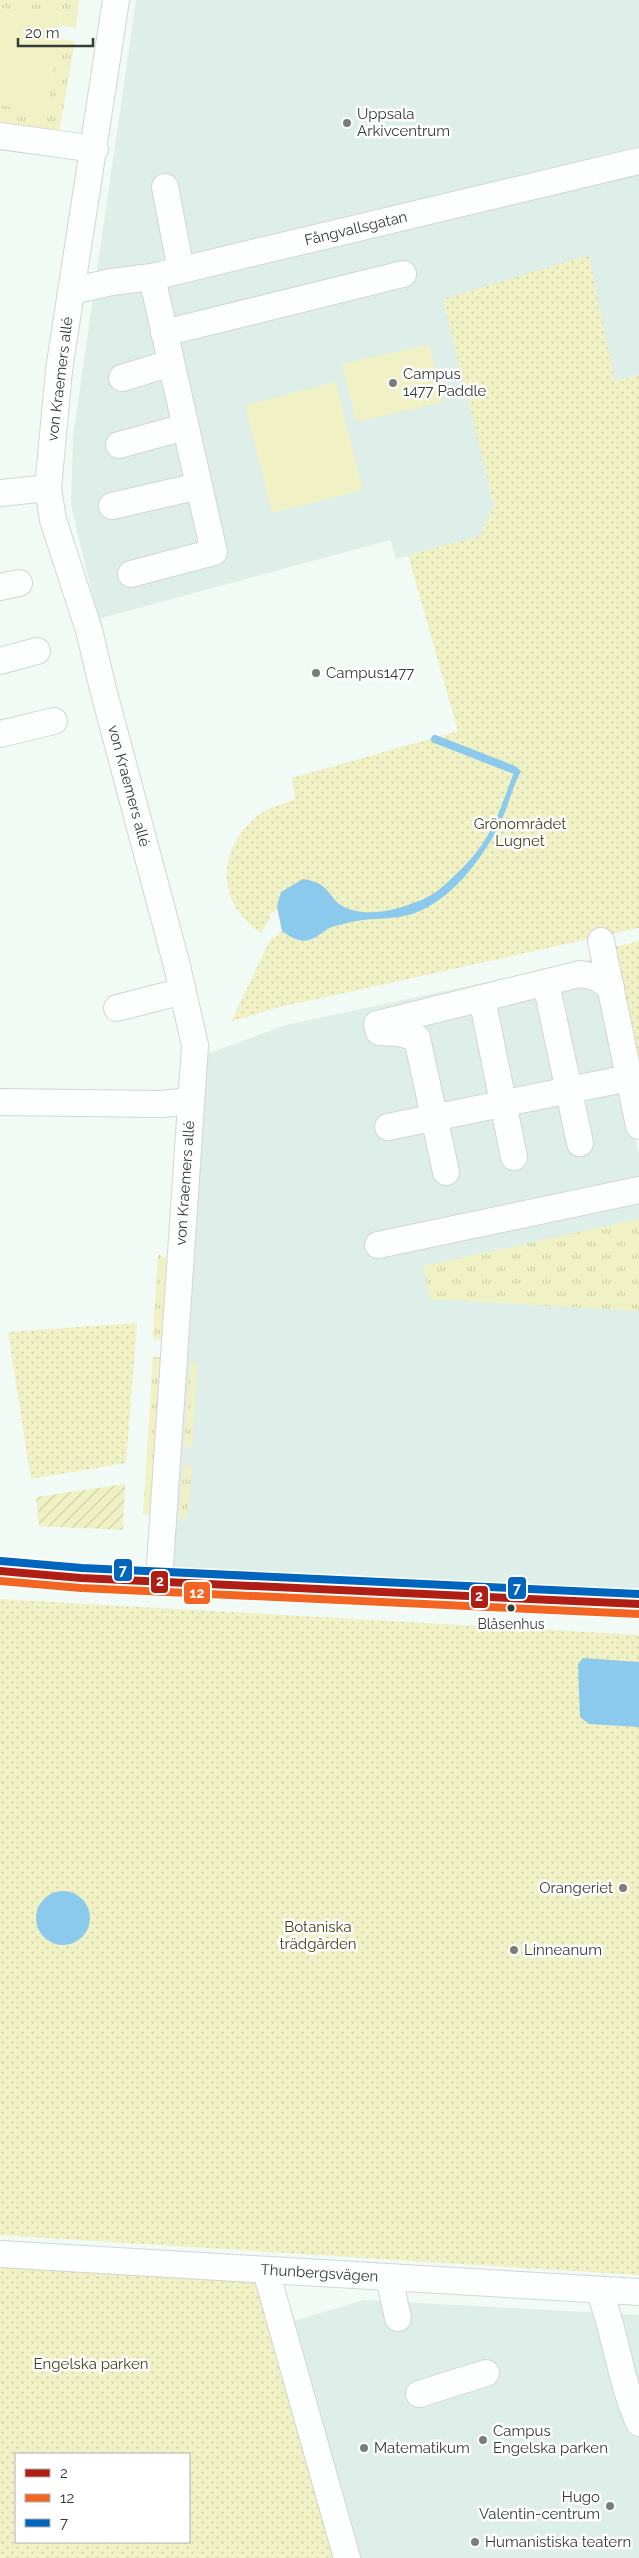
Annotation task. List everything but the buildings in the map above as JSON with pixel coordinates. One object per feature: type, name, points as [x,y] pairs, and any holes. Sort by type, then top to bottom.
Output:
[{"type":"street","name":"von Kraemers allé","points":[[116,0],[95,149],[59,370],[48,488],[54,520],[90,630],[183,991],[194,1045],[159,1580]]},
{"type":"street","points":[[0,136],[95,149]]},
{"type":"street","name":"Fångvallsgatan","points":[[72,291],[111,282],[152,277],[639,161]]},
{"type":"street","points":[[165,187],[181,270]]},
{"type":"street","points":[[164,333],[403,274]]},
{"type":"street","points":[[131,574],[214,552],[152,277]]},
{"type":"street","points":[[122,378],[171,363]]},
{"type":"street","points":[[119,445],[185,426]]},
{"type":"street","points":[[112,506],[199,486]]},
{"type":"street","points":[[0,493],[48,488]]},
{"type":"street","points":[[0,661],[37,651]]},
{"type":"street","points":[[0,734],[54,721]]},
{"type":"street","points":[[601,941],[639,1126]]},
{"type":"street","points":[[446,1172],[417,1038],[399,1033],[379,1032],[377,1024],[580,974],[596,977],[610,988]]},
{"type":"street","points":[[546,983],[580,1143]]},
{"type":"street","points":[[117,1008],[183,991]]},
{"type":"street","points":[[482,998],[514,1157]]},
{"type":"street","points":[[388,1127],[629,1078]]},
{"type":"street","points":[[0,1102],[161,1104],[191,1101]]},
{"type":"street","points":[[378,1245],[639,1190]]},
{"type":"street","points":[[0,1571],[81,1578],[159,1580],[639,1604]]},
{"type":"street","name":"Thunbergsvägen","points":[[0,2254],[639,2292]]},
{"type":"street","points":[[266,2271],[347,2558]]},
{"type":"street","points":[[389,2278],[398,2318]]},
{"type":"street","points":[[599,2290],[607,2311],[617,2356],[639,2423]]},
{"type":"street","points":[[419,2394],[486,2373]]},
{"type":"shaded area","points":[[136,0],[639,0],[639,375],[615,381],[444,299],[494,505],[480,536],[396,559],[390,540],[98,619],[71,505],[73,437]]},
{"type":"shaded area","name":"Blåsenhus","points":[[599,958],[639,1156],[639,1601],[167,1578],[202,1056],[286,1025]]},
{"type":"shaded area","name":"Campus Engelska parken","points":[[364,2300],[639,2315],[639,2558],[361,2558],[294,2321]]},
{"type":"green space","points":[[0,0],[79,0],[76,28],[59,25],[60,16],[0,8]]},
{"type":"green space","points":[[0,8],[60,16],[47,111],[0,105]]},
{"type":"green space","points":[[57,39],[75,41],[59,133],[0,125],[0,105],[47,111]]},
{"type":"green space","name":"Grönområdet Lugnet","points":[[589,255],[615,381],[639,375],[639,928],[276,1008],[231,1022],[270,940],[282,931],[277,910],[270,913],[270,918],[261,933],[246,920],[235,906],[229,891],[227,875],[229,858],[235,843],[246,828],[260,814],[272,807],[295,799],[292,778],[458,731],[408,555],[480,536],[494,505],[443,299]]},
{"type":"green space","name":"Campus 1477 Paddle","points":[[429,344],[443,402],[356,422],[342,364]]},
{"type":"green space","points":[[336,382],[363,490],[272,513],[245,405]]},
{"type":"green space","points":[[639,941],[639,1066],[614,947]]},
{"type":"green space","points":[[639,1219],[639,1311],[430,1299],[423,1266]]},
{"type":"green space","points":[[158,1254],[167,1259],[163,1341],[153,1339]]},
{"type":"green space","points":[[137,1323],[126,1463],[31,1479],[8,1332]]},
{"type":"green space","points":[[153,1357],[161,1357],[151,1516],[143,1514]]},
{"type":"green space","points":[[197,1362],[192,1447],[184,1447],[190,1363]]},
{"type":"green space","points":[[184,1464],[192,1466],[187,1519],[179,1518]]},
{"type":"green space","points":[[125,1484],[123,1530],[39,1526],[36,1497]]},
{"type":"green space","name":"Botaniska trädgården","points":[[0,1599],[639,1635],[639,2275],[0,2235]]},
{"type":"green space","name":"Engelska parken","points":[[0,2267],[260,2283],[339,2558],[0,2558]]},
{"type":"water","points":[[516,767],[521,771],[503,818],[493,837],[467,873],[434,903],[413,914],[394,918],[356,921],[333,927],[315,938],[305,941],[294,939],[282,931],[277,906],[281,892],[303,879],[314,881],[321,885],[338,903],[358,911],[379,912],[393,909],[414,903],[433,894],[468,862],[486,839],[503,802],[514,772],[512,769]]},
{"type":"water","points":[[583,1658],[639,1662],[639,1727],[589,1724],[580,1717],[578,1664]]},
{"type":"water","points":[[58,1891],[68,1891],[82,1899],[88,1908],[90,1918],[88,1928],[82,1937],[68,1945],[58,1945],[48,1940],[41,1933],[36,1923],[36,1913],[41,1903],[48,1896]]},
{"type":"waterway","points":[[435,739],[512,769]]},
{"type":"transit line","name":"7","points":[[1,1561],[82,1568],[639,1594]]},
{"type":"transit line","name":"2","points":[[0,1571],[81,1578],[639,1604]]},
{"type":"transit line","name":"12","points":[[0,1581],[81,1588],[639,1614]]},
{"type":"place","name":"Uppsala Arkivcentrum","points":[[347,123]]},
{"type":"place","name":"Campus 1477 Paddle","points":[[393,383]]},
{"type":"place","name":"Campus1477","points":[[316,673]]},
{"type":"place","name":"Blåsenhus","points":[[511,1608]]},
{"type":"place","name":"Orangeriet","points":[[623,1888]]},
{"type":"place","name":"Linneanum","points":[[514,1950]]},
{"type":"place","name":"Campus Engelska parken","points":[[483,2440]]},
{"type":"place","name":"Matematikum","points":[[364,2448]]},
{"type":"place","name":"Hugo Valentin-centrum","points":[[610,2506]]},
{"type":"place","name":"Humanistiska teatern","points":[[475,2542]]}]
